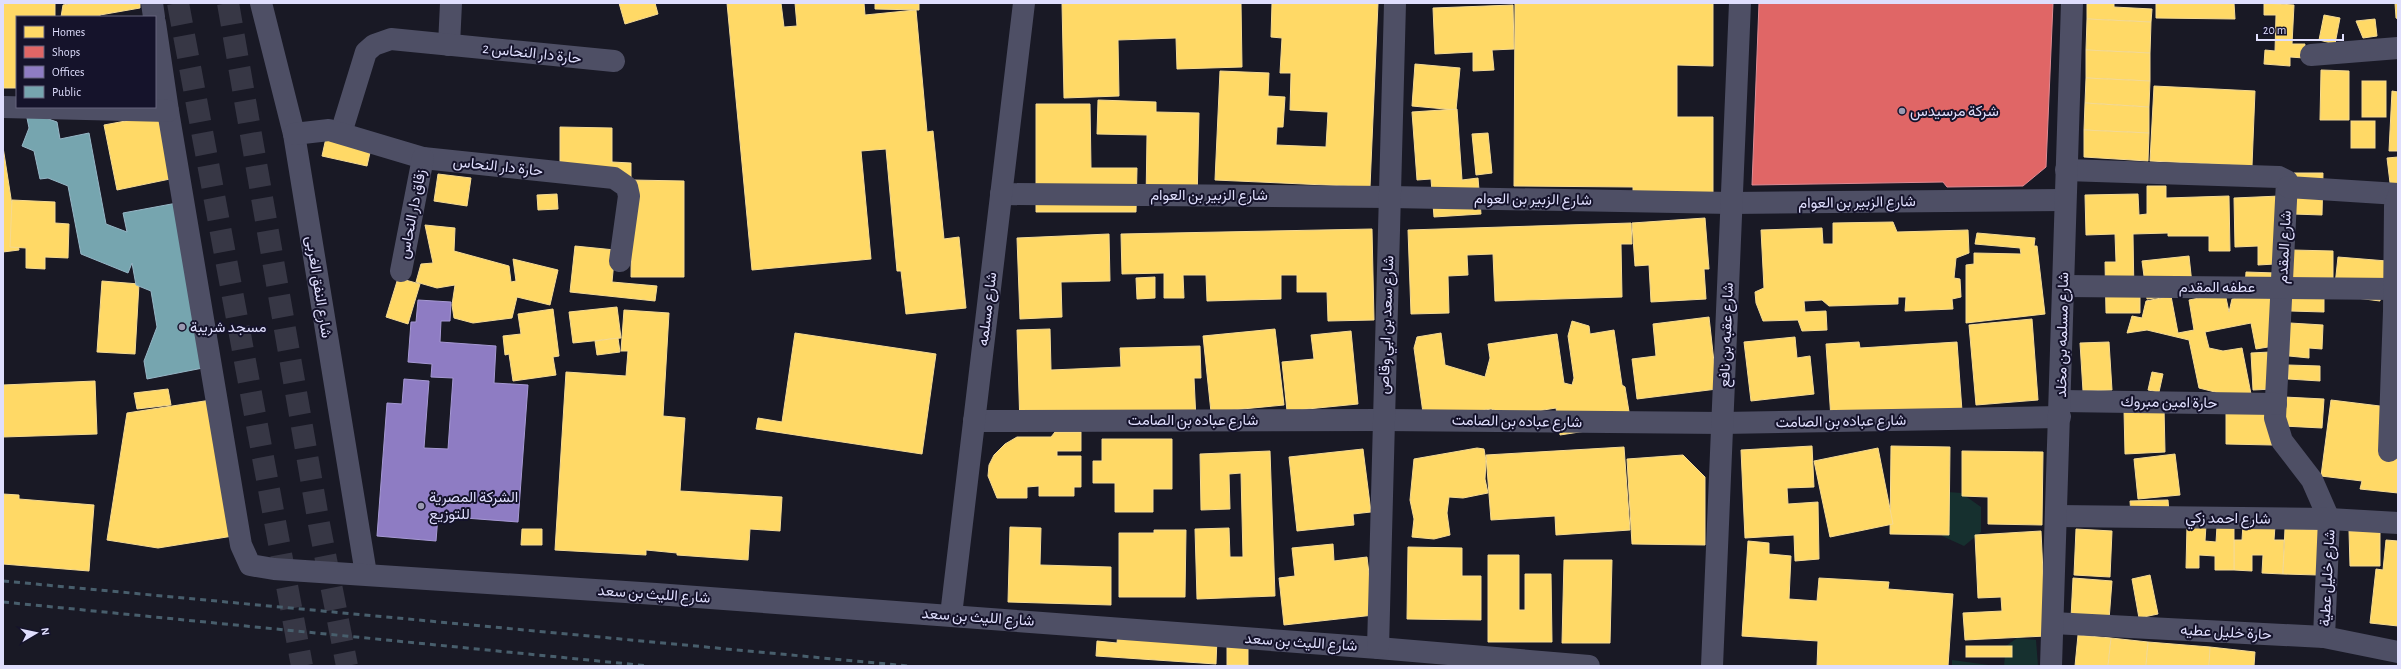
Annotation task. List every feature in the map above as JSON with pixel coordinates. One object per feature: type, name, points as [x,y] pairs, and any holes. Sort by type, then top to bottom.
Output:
[{"type":"street","points":[[152,3],[154,16]]},
{"type":"street","name":"شارع النفق الغربى","points":[[261,3],[294,134],[366,574]]},
{"type":"street","points":[[449,45],[451,3]]},
{"type":"street","name":"شارع مسلمه","points":[[951,615],[1024,3]]},
{"type":"street","name":"شارع سعد بن ابي وقاص","points":[[1378,648],[1395,3]]},
{"type":"street","name":"شارع عقبه بن نافع","points":[[1712,666],[1740,3]]},
{"type":"street","name":"شارع مسلمه بن مخلد","points":[[2051,666],[2061,409],[2065,200],[2072,3]]},
{"type":"street","points":[[70,108],[168,111],[156,30]]},
{"type":"street","name":"حارة دار النحاس 2","points":[[341,133],[366,52],[374,45],[391,39],[614,61]]},
{"type":"street","points":[[2311,55],[2398,48]]},
{"type":"street","points":[[3,107],[16,107]]},
{"type":"street","name":"شارع الليث بن سعد","points":[[168,111],[241,545],[250,565],[274,569],[366,574],[951,615],[1589,666]]},
{"type":"street","name":"حارة دار النحاس","points":[[294,134],[320,130],[341,133],[423,158],[614,178],[622,182],[627,187],[629,196],[620,261]]},
{"type":"street","name":"زقاق دار النحاس","points":[[402,271],[423,158]]},
{"type":"street","points":[[2066,170],[2279,176],[2287,181],[2288,187],[2398,196],[2395,206],[2395,369],[2388,451]]},
{"type":"street","name":"شارع المقدم","points":[[2288,187],[2275,418],[2282,441],[2312,480],[2329,519]]},
{"type":"street","name":"شارع الزبير بن العوام","points":[[1001,194],[1390,197],[1731,204],[2065,200]]},
{"type":"street","name":"عطفه المقدم","points":[[2064,286],[2394,289]]},
{"type":"street","name":"حارة امين مبروك","points":[[2061,409],[2276,404]]},
{"type":"street","name":"شارع عباده بن الصامت","points":[[974,421],[1384,420],[1722,423],[2061,409]]},
{"type":"street","name":"شارع احمد زكي","points":[[2057,516],[2329,519],[2398,523]]},
{"type":"street","name":"شارع خليل عطية","points":[[2324,637],[2329,519]]},
{"type":"street","name":"حارة خليل عطيه","points":[[2053,623],[2324,637],[2398,652]]},
{"type":"green space","points":[[1948,492],[1961,493],[1981,507],[1981,532],[1964,546],[1942,536]]},
{"type":"green space","points":[[2017,638],[2036,640],[2038,666],[2004,666],[2006,646]]},
{"type":"green space","points":[[1952,660],[1996,666],[1952,666]]},
{"type":"building: Homes","points":[[3,3],[55,3],[55,16],[16,16],[16,88],[3,88]]},
{"type":"building: Homes","points":[[73,3],[140,3],[140,8],[100,16],[61,16],[63,5]]},
{"type":"building: Homes","points":[[619,3],[655,3],[658,14],[625,24]]},
{"type":"building: Homes","points":[[727,3],[781,3],[784,27],[797,26],[795,3],[864,3],[865,15],[916,10],[927,132],[933,131],[944,239],[959,237],[966,308],[906,314],[901,271],[897,271],[886,149],[861,151],[871,259],[752,270]]},
{"type":"building: Homes","points":[[875,3],[919,3],[919,10],[875,9]]},
{"type":"building: Homes","points":[[1062,3],[1241,3],[1242,67],[1177,69],[1176,38],[1118,40],[1119,96],[1064,98]]},
{"type":"building: Homes","points":[[1272,3],[1378,3],[1370,187],[1215,180],[1220,71],[1269,73],[1268,96],[1285,97],[1283,127],[1277,127],[1276,145],[1326,147],[1328,112],[1290,110],[1291,73],[1280,73],[1282,38],[1271,37]]},
{"type":"building: Homes","points":[[1515,3],[1713,3],[1713,66],[1677,65],[1677,117],[1713,117],[1713,198],[1633,197],[1633,187],[1514,186]]},
{"type":"building: Homes","points":[[2087,3],[2114,3],[2114,7],[2152,9],[2151,22],[2087,19]]},
{"type":"building: Homes","points":[[2156,3],[2234,3],[2235,19],[2156,18]]},
{"type":"building: Homes","points":[[2264,3],[2294,5],[2292,44],[2305,44],[2304,58],[2290,57],[2290,66],[2264,64],[2265,50],[2275,51],[2276,15],[2264,15]]},
{"type":"building: Homes","points":[[2395,3],[2398,3],[2398,19],[2396,18]]},
{"type":"building: Homes","points":[[1513,5],[1514,49],[1492,50],[1494,70],[1473,71],[1473,52],[1435,54],[1433,8]]},
{"type":"building: Homes","points":[[2324,15],[2340,18],[2335,44],[2319,40]]},
{"type":"building: Homes","points":[[2087,19],[2151,22],[2150,53],[2086,50]]},
{"type":"building: Homes","points":[[2375,19],[2377,36],[2363,38],[2356,21]]},
{"type":"building: Homes","points":[[2086,50],[2150,53],[2150,81],[2086,78]]},
{"type":"building: Homes","points":[[1415,64],[1460,68],[1456,110],[1412,106]]},
{"type":"building: Homes","points":[[2321,70],[2349,71],[2349,120],[2320,120]]},
{"type":"building: Homes","points":[[2086,78],[2150,81],[2149,107],[2085,103]]},
{"type":"building: Homes","points":[[2362,81],[2386,81],[2386,117],[2362,117]]},
{"type":"building: Homes","points":[[2154,86],[2255,91],[2252,166],[2150,161]]},
{"type":"building: Homes","points":[[2392,91],[2398,92],[2398,151],[2389,151]]},
{"type":"building: Homes","points":[[1098,100],[1156,102],[1156,112],[1199,113],[1197,202],[1146,202],[1147,135],[1097,134]]},
{"type":"building: Homes","points":[[2085,103],[2149,107],[2149,133],[2084,130]]},
{"type":"building: Homes","points":[[1036,104],[1090,104],[1091,168],[1137,168],[1136,212],[1036,212]]},
{"type":"building: Homes","points":[[1457,109],[1462,180],[1478,178],[1481,214],[1434,217],[1431,179],[1417,180],[1412,112]]},
{"type":"building: Homes","points":[[158,115],[170,179],[117,190],[104,125]]},
{"type":"building: Homes","points":[[2351,121],[2375,121],[2375,148],[2351,148]]},
{"type":"building: Homes","points":[[560,127],[612,128],[612,162],[631,163],[631,179],[560,178]]},
{"type":"building: Homes","points":[[328,129],[373,139],[367,166],[322,156]]},
{"type":"building: Homes","points":[[2084,130],[2149,133],[2148,161],[2084,157]]},
{"type":"building: Homes","points":[[1488,133],[1492,173],[1476,175],[1472,134]]},
{"type":"building: Homes","points":[[3,147],[19,250],[3,252]]},
{"type":"building: Homes","points":[[2398,157],[2398,191],[2391,191],[2387,158]]},
{"type":"building: Homes","points":[[2294,173],[2323,173],[2322,215],[2293,214]]},
{"type":"building: Homes","points":[[438,174],[471,178],[467,206],[434,201]]},
{"type":"building: Homes","points":[[632,180],[684,181],[684,277],[631,277]]},
{"type":"building: Homes","points":[[2147,186],[2166,186],[2166,198],[2229,196],[2230,251],[2209,251],[2209,236],[2168,236],[2168,233],[2133,234],[2134,295],[2140,295],[2140,313],[2106,313],[2105,262],[2116,262],[2115,234],[2086,235],[2085,195],[2138,194],[2139,215],[2147,214]]},
{"type":"building: Homes","points":[[557,194],[558,209],[538,210],[537,195]]},
{"type":"building: Homes","points":[[2280,196],[2275,264],[2258,265],[2258,246],[2235,247],[2234,198]]},
{"type":"building: Homes","points":[[12,200],[55,202],[55,223],[69,224],[68,258],[45,257],[45,269],[26,268],[26,248],[10,247]]},
{"type":"building: Homes","points":[[1705,218],[1709,269],[1704,269],[1706,299],[1651,302],[1649,265],[1635,266],[1632,223]]},
{"type":"building: Homes","points":[[1893,222],[1897,232],[1968,230],[1969,253],[1956,258],[1954,278],[1960,279],[1961,297],[1952,299],[1953,309],[1905,311],[1906,297],[1898,297],[1898,304],[1829,306],[1822,300],[1804,301],[1805,312],[1826,311],[1827,330],[1802,331],[1798,320],[1763,321],[1756,303],[1755,292],[1764,288],[1761,230],[1822,228],[1823,244],[1833,244],[1833,223]]},
{"type":"building: Homes","points":[[1631,223],[1632,244],[1621,244],[1622,297],[1495,301],[1493,254],[1467,255],[1468,275],[1448,276],[1449,313],[1411,314],[1408,230]]},
{"type":"building: Homes","points":[[425,225],[455,228],[454,251],[509,266],[511,282],[516,281],[513,259],[558,270],[550,305],[517,297],[512,318],[473,323],[454,318],[452,305],[455,285],[437,288],[416,282],[421,264],[433,263]]},
{"type":"building: Homes","points":[[1372,229],[1374,320],[1328,321],[1327,292],[1297,292],[1297,275],[1281,275],[1281,299],[1207,301],[1206,275],[1183,275],[1184,298],[1164,298],[1164,273],[1122,274],[1121,234]]},
{"type":"building: Homes","points":[[1977,233],[2035,238],[2034,246],[2037,246],[2045,314],[1966,323],[1966,265],[1974,264],[1974,253],[2021,254],[2020,248],[1975,244]]},
{"type":"building: Homes","points":[[1109,234],[1110,281],[1061,282],[1062,317],[1020,319],[1017,238]]},
{"type":"building: Homes","points":[[575,246],[615,250],[612,282],[657,286],[655,301],[570,292]]},
{"type":"building: Homes","points":[[2292,250],[2333,251],[2333,278],[2292,278]]},
{"type":"building: Homes","points":[[2189,256],[2193,293],[2147,299],[2142,261]]},
{"type":"building: Homes","points":[[2338,257],[2387,261],[2385,288],[2381,287],[2380,301],[2349,297],[2335,285]]},
{"type":"building: Homes","points":[[2246,272],[2276,273],[2275,291],[2245,289]]},
{"type":"building: Homes","points":[[1155,277],[1155,298],[1137,299],[1136,278]]},
{"type":"building: Homes","points":[[398,278],[420,284],[408,324],[386,317]]},
{"type":"building: Homes","points":[[102,281],[139,284],[135,354],[97,352]]},
{"type":"building: Homes","points":[[2225,293],[2229,312],[2232,299],[2254,295],[2271,299],[2280,345],[2256,349],[2251,323],[2205,332],[2209,348],[2223,351],[2242,348],[2251,394],[2235,397],[2199,388],[2189,340],[2147,330],[2127,333],[2132,316],[2142,318],[2146,301],[2171,296],[2178,333],[2194,330],[2189,300]]},
{"type":"building: Homes","points":[[2290,295],[2324,296],[2324,312],[2290,311]]},
{"type":"building: Homes","points":[[617,307],[621,338],[573,343],[569,312]]},
{"type":"building: Homes","points":[[553,309],[559,356],[553,357],[556,375],[513,381],[509,354],[505,355],[503,336],[521,334],[518,314]]},
{"type":"building: Homes","points":[[624,310],[669,313],[663,416],[685,418],[680,491],[782,497],[780,531],[750,529],[748,560],[677,555],[677,553],[646,550],[646,555],[555,550],[566,372],[626,376],[628,351],[621,351]]},
{"type":"building: Homes","points":[[1709,317],[1717,389],[1637,399],[1632,359],[1656,356],[1653,324]]},
{"type":"building: Homes","points":[[2032,319],[2038,400],[1976,405],[1969,325]]},
{"type":"building: Homes","points":[[1572,321],[1589,326],[1590,334],[1614,330],[1622,385],[1625,387],[1631,424],[1560,435],[1556,408],[1512,415],[1491,409],[1424,420],[1414,348],[1417,337],[1441,333],[1445,365],[1485,377],[1490,358],[1488,344],[1557,334],[1564,383],[1572,385],[1574,378],[1568,336]]},
{"type":"building: Homes","points":[[2290,323],[2323,325],[2322,349],[2309,348],[2309,358],[2289,356]]},
{"type":"building: Homes","points":[[1050,329],[1051,370],[1121,367],[1120,348],[1200,346],[1201,378],[1194,378],[1196,420],[1020,426],[1017,330]]},
{"type":"building: Homes","points":[[1275,329],[1284,405],[1211,412],[1203,336]]},
{"type":"building: Homes","points":[[1351,331],[1358,404],[1287,411],[1282,362],[1314,359],[1311,335]]},
{"type":"building: Homes","points":[[795,333],[936,354],[922,454],[756,429],[758,418],[782,422]]},
{"type":"building: Homes","points":[[1795,337],[1797,358],[1810,356],[1814,394],[1751,401],[1744,342]]},
{"type":"building: Homes","points":[[618,338],[620,352],[597,355],[595,341]]},
{"type":"building: Homes","points":[[1859,342],[1860,348],[1957,342],[1962,411],[1831,419],[1826,344]]},
{"type":"building: Homes","points":[[2109,342],[2112,390],[2083,391],[2080,343]]},
{"type":"building: Homes","points":[[2270,352],[2273,389],[2253,390],[2251,353]]},
{"type":"building: Homes","points":[[2288,365],[2320,366],[2320,381],[2288,379]]},
{"type":"building: Homes","points":[[2152,372],[2163,374],[2159,392],[2148,390]]},
{"type":"building: Homes","points":[[95,381],[97,434],[3,437],[3,385]]},
{"type":"building: Homes","points":[[168,389],[171,405],[137,409],[134,393]]},
{"type":"building: Homes","points":[[2284,397],[2324,399],[2322,428],[2283,426]]},
{"type":"building: Homes","points":[[211,400],[233,536],[158,548],[107,540],[127,413]]},
{"type":"building: Homes","points":[[2331,400],[2388,407],[2398,456],[2398,493],[2360,489],[2362,481],[2321,476]]},
{"type":"building: Homes","points":[[2226,403],[2272,404],[2272,445],[2226,444]]},
{"type":"building: Homes","points":[[2164,408],[2165,452],[2125,454],[2124,410]]},
{"type":"building: Homes","points":[[1055,432],[1081,432],[1081,451],[1057,451],[1057,456],[1081,456],[1081,487],[1074,487],[1074,496],[1039,496],[1039,486],[1027,487],[1027,498],[997,498],[988,476],[989,465],[994,455],[1005,444],[1017,437],[1051,437]]},
{"type":"building: Homes","points":[[1102,439],[1172,439],[1172,489],[1153,489],[1153,512],[1115,512],[1115,483],[1093,483],[1093,461],[1102,461]]},
{"type":"building: Homes","points":[[1812,446],[1814,487],[1787,488],[1788,504],[1818,502],[1819,559],[1795,561],[1794,535],[1745,538],[1741,450]]},
{"type":"building: Homes","points":[[1891,446],[1950,447],[1949,535],[1890,534]]},
{"type":"building: Homes","points":[[1624,447],[1630,530],[1556,535],[1555,516],[1491,520],[1486,455]]},
{"type":"building: Homes","points":[[1477,448],[1484,449],[1486,461],[1485,479],[1488,493],[1463,498],[1449,497],[1447,513],[1450,535],[1434,539],[1412,537],[1414,519],[1410,500],[1414,459]]},
{"type":"building: Homes","points":[[1878,448],[1893,524],[1830,537],[1814,461]]},
{"type":"building: Homes","points":[[1363,449],[1371,512],[1353,514],[1354,525],[1297,531],[1289,457]]},
{"type":"building: Homes","points":[[1270,451],[1275,596],[1197,599],[1195,529],[1229,528],[1230,557],[1243,557],[1241,473],[1229,474],[1230,509],[1201,510],[1200,454]]},
{"type":"building: Homes","points":[[1962,451],[2043,452],[2042,525],[1988,524],[1988,497],[1962,496]]},
{"type":"building: Homes","points":[[2175,454],[2180,495],[2138,499],[2134,459]]},
{"type":"building: Homes","points":[[1683,455],[1705,477],[1705,545],[1632,544],[1627,459]]},
{"type":"building: Homes","points":[[3,494],[19,495],[19,499],[94,505],[89,571],[3,564]]},
{"type":"building: Homes","points":[[2168,500],[2169,513],[2131,514],[2130,501]]},
{"type":"building: Homes","points":[[2243,524],[2275,526],[2274,540],[2284,540],[2283,574],[2262,573],[2263,555],[2252,555],[2252,571],[2234,570],[2234,540],[2242,540]]},
{"type":"building: Homes","points":[[2187,525],[2206,525],[2205,541],[2216,542],[2217,526],[2234,527],[2234,570],[2215,570],[2215,556],[2199,555],[2199,568],[2186,568]]},
{"type":"building: Homes","points":[[1010,527],[1041,528],[1040,565],[1111,567],[1111,605],[1008,602]]},
{"type":"building: Homes","points":[[2285,528],[2322,530],[2318,575],[2283,574]]},
{"type":"building: Homes","points":[[522,529],[542,529],[542,545],[521,545]]},
{"type":"building: Homes","points":[[2076,529],[2112,531],[2110,577],[2074,575]]},
{"type":"building: Homes","points":[[1154,530],[1186,530],[1185,597],[1119,597],[1119,533],[1154,533]]},
{"type":"building: Homes","points":[[2041,531],[2046,636],[1965,640],[1963,613],[2002,611],[2001,597],[1978,598],[1975,535]]},
{"type":"building: Homes","points":[[2349,531],[2380,531],[2380,566],[2350,566]]},
{"type":"building: Homes","points":[[2386,540],[2398,541],[2398,626],[2370,623],[2376,569],[2383,570]]},
{"type":"building: Homes","points":[[1748,541],[1769,543],[1769,554],[1791,556],[1789,599],[1817,601],[1819,578],[1889,582],[1888,589],[1953,594],[1948,666],[1817,666],[1818,641],[1742,636]]},
{"type":"building: Homes","points":[[1333,544],[1334,561],[1367,557],[1374,615],[1284,625],[1279,578],[1295,576],[1292,548]]},
{"type":"building: Homes","points":[[1408,547],[1462,548],[1462,576],[1481,576],[1481,620],[1407,619]]},
{"type":"building: Homes","points":[[1488,555],[1519,555],[1519,610],[1525,610],[1525,574],[1551,574],[1552,642],[1488,642]]},
{"type":"building: Homes","points":[[1564,560],[1612,560],[1610,643],[1562,643]]},
{"type":"building: Homes","points":[[2150,575],[2158,614],[2139,618],[2132,579]]},
{"type":"building: Homes","points":[[2073,578],[2112,581],[2109,620],[2071,618]]},
{"type":"building: Homes","points":[[1118,632],[1217,638],[1216,664],[1096,656],[1097,641],[1117,643]]},
{"type":"building: Homes","points":[[2078,635],[2111,638],[2108,666],[2075,666]]},
{"type":"building: Homes","points":[[2111,638],[2148,642],[2146,666],[2108,666]]},
{"type":"building: Homes","points":[[1227,639],[1248,639],[1248,665],[1227,665]]},
{"type":"building: Homes","points":[[2148,642],[2210,647],[2209,666],[2146,666]]},
{"type":"building: Homes","points":[[1966,646],[2012,646],[2012,657],[1966,657]]},
{"type":"building: Homes","points":[[2210,647],[2255,652],[2254,666],[2209,666]]},
{"type":"building: Shops","name":"شركة مرسيدس","points":[[1759,3],[2053,3],[2046,167],[2023,186],[1947,187],[1943,182],[1752,185]]},
{"type":"building: Offices","points":[[418,300],[451,302],[450,321],[441,321],[440,342],[496,346],[494,383],[528,385],[518,522],[438,516],[436,541],[377,536],[387,403],[402,404],[404,379],[429,381],[424,448],[448,449],[453,378],[431,377],[432,364],[408,362],[411,322],[416,322]]},
{"type":"building: Public","points":[[40,116],[57,122],[60,139],[89,133],[106,224],[127,232],[123,213],[177,203],[208,367],[147,379],[144,361],[157,327],[151,291],[136,285],[132,263],[128,273],[81,254],[68,186],[48,178],[40,179],[34,151],[22,146],[29,128],[27,118]]},
{"type":"tunnel","points":[[178,3],[302,666]]},
{"type":"tunnel","points":[[228,3],[319,524],[347,666]]},
{"type":"railway","points":[[3,581],[908,666]]},
{"type":"railway","points":[[3,602],[649,666]]},
{"type":"place","name":"شركة مرسيدس","points":[[1902,111]]},
{"type":"place","name":"مسجد شريبة","points":[[182,327]]},
{"type":"place","name":"الشركة المصرية للتوزيع","points":[[421,506]]}]
